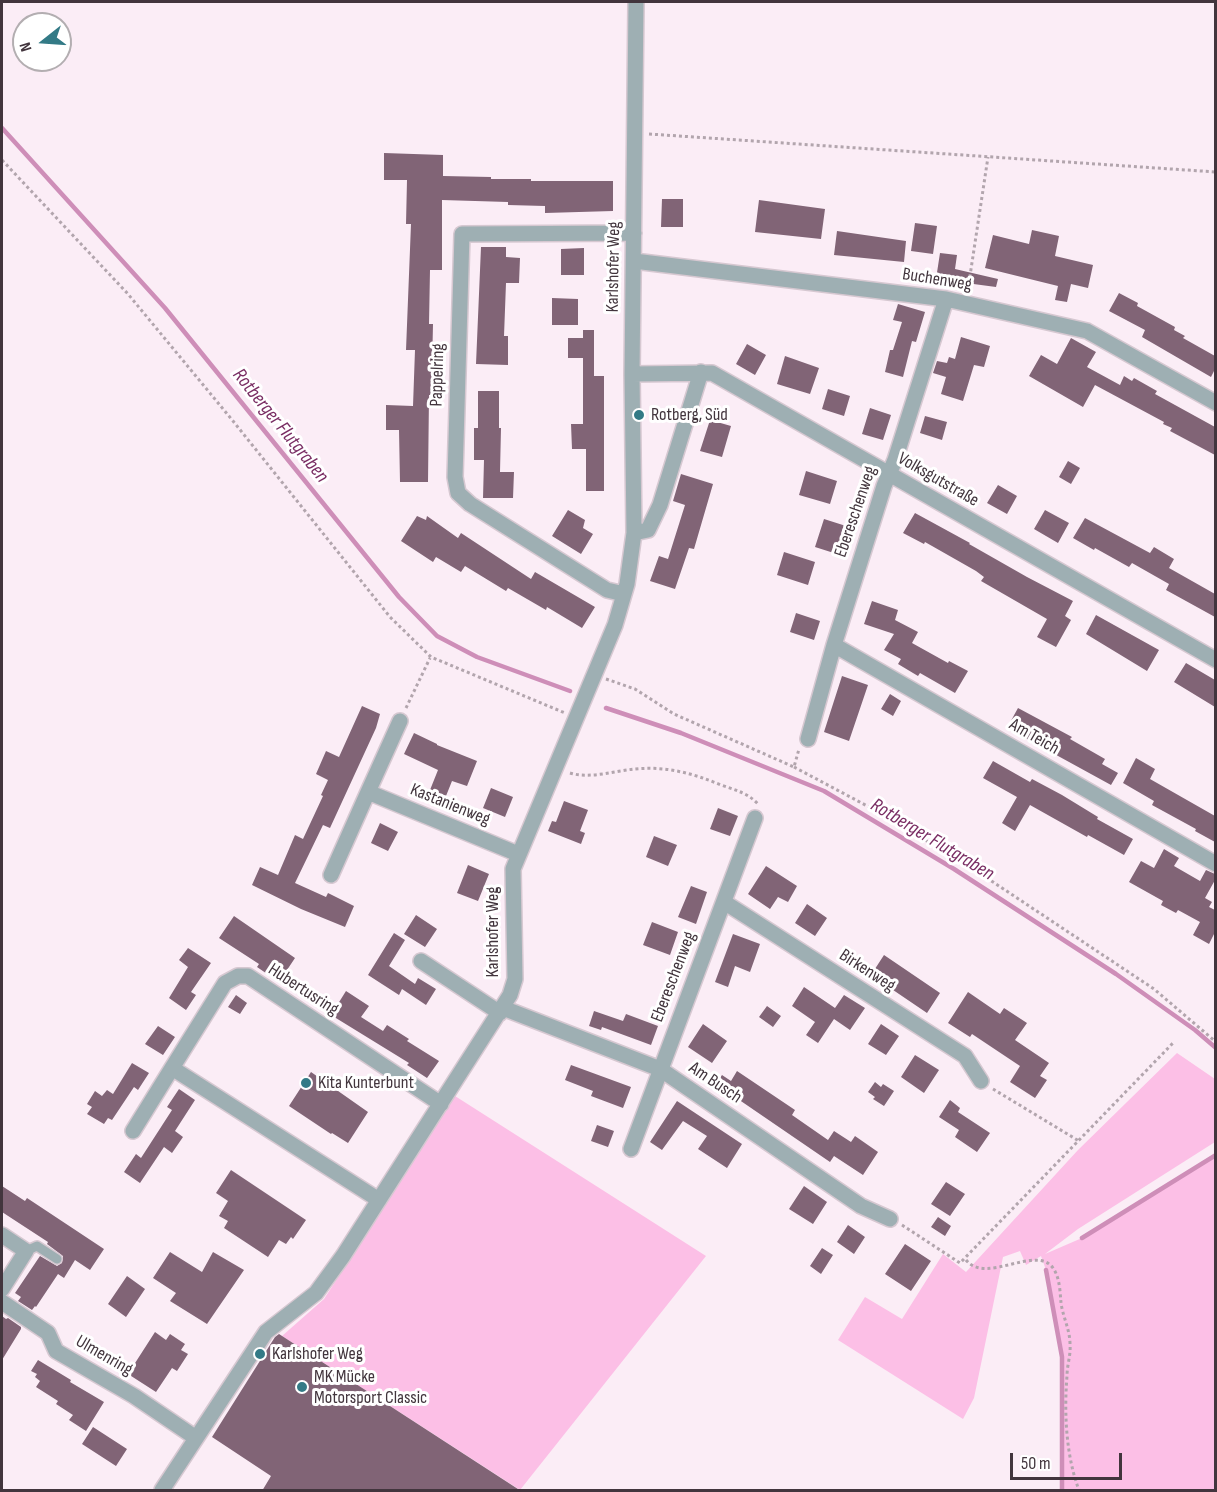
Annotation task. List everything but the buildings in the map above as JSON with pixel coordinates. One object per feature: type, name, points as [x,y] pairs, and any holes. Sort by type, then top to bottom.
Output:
[{"type":"street","name":"Karlshofer Weg","points":[[162,1491],[266,1332],[316,1293],[343,1256],[510,995],[515,979],[513,869],[615,625],[624,594],[634,533],[632,374],[636,2]]},
{"type":"street","name":"Pappelring","points":[[624,594],[607,590],[470,504],[459,493],[455,466],[462,234],[634,233]]},
{"type":"street","name":"Buchenweg","points":[[634,261],[946,299],[1087,331],[1215,403]]},
{"type":"street","name":"Ebereschenweg","points":[[808,739],[834,645],[946,299]]},
{"type":"street","points":[[634,533],[648,530],[660,504],[701,372]]},
{"type":"street","name":"Volksgutstraße","points":[[632,374],[712,373],[1215,660]]},
{"type":"street","name":"Am Teich","points":[[834,645],[1215,864]]},
{"type":"street","points":[[332,875],[400,721]]},
{"type":"street","name":"Kastanienweg","points":[[368,792],[518,854]]},
{"type":"street","name":"Ebereschenweg","points":[[631,1149],[755,818]]},
{"type":"street","name":"Birkenweg","points":[[724,902],[965,1056],[981,1081]]},
{"type":"street","name":"Am Busch","points":[[421,961],[501,1011],[660,1069],[861,1206],[890,1219]]},
{"type":"street","name":"Hubertusring","points":[[133,1131],[225,983],[238,976],[248,976],[441,1104]]},
{"type":"street","points":[[171,1068],[379,1200]]},
{"type":"street","points":[[2,1235],[26,1251],[2,1289]]},
{"type":"street","name":"Ulmenring","points":[[2,1302],[48,1333],[56,1351],[134,1396],[196,1438]]},
{"type":"lane","points":[[26,1251],[37,1246],[57,1258]]},
{"type":"path","points":[[635,133],[1215,172]]},
{"type":"path","points":[[966,303],[988,156]]},
{"type":"path","points":[[2,160],[128,294],[390,617],[431,657],[577,712]]},
{"type":"path","points":[[400,721],[431,657]]},
{"type":"path","points":[[592,678],[635,689],[674,714],[794,767],[886,816],[984,876],[1154,989],[1215,1042]]},
{"type":"path","points":[[794,767],[802,740],[808,739]]},
{"type":"path","points":[[555,766],[572,774],[584,775],[656,767],[691,773],[750,796],[758,804],[755,818]]},
{"type":"path","points":[[890,1219],[905,1226],[960,1263],[966,1260],[1173,1043]]},
{"type":"path","points":[[981,1081],[1079,1140]]},
{"type":"path","points":[[966,1260],[976,1267],[992,1268],[1037,1260],[1046,1262],[1052,1267],[1061,1291],[1061,1304],[1070,1344],[1067,1419],[1072,1460],[1079,1491]]},
{"type":"shaded area","points":[[1177,1053],[1215,1079],[1215,1142],[1078,1229],[1045,1254],[1082,1238],[1215,1155],[1215,1490],[1062,1490],[1062,1357],[1046,1270],[1041,1256],[1026,1265],[1020,1251],[1003,1257],[974,1398],[963,1419],[838,1340],[865,1297],[902,1319],[943,1254],[966,1272],[1078,1150]]},
{"type":"shaded area","points":[[455,1096],[706,1256],[520,1490],[282,1336],[324,1299]]},
{"type":"waterway","name":"Rotberger Flutgraben","points":[[2,128],[165,308],[399,597],[437,636],[477,657],[570,691]]},
{"type":"waterway","name":"Rotberger Flutgraben","points":[[606,708],[681,733],[824,791],[954,869],[1116,974],[1195,1030],[1216,1048]]},
{"type":"waterway","points":[[1082,1238],[1216,1155]]},
{"type":"waterway","points":[[1046,1270],[1062,1357],[1062,1490]]},
{"type":"place","name":"Rotberg, Süd","points":[[639,415]]},
{"type":"place","name":"Kita Kunterbunt","points":[[306,1083]]},
{"type":"place","name":"Karlshofer Weg","points":[[260,1354]]},
{"type":"place","name":"MK Mücke Motorsport Classic","points":[[302,1387]]}]
